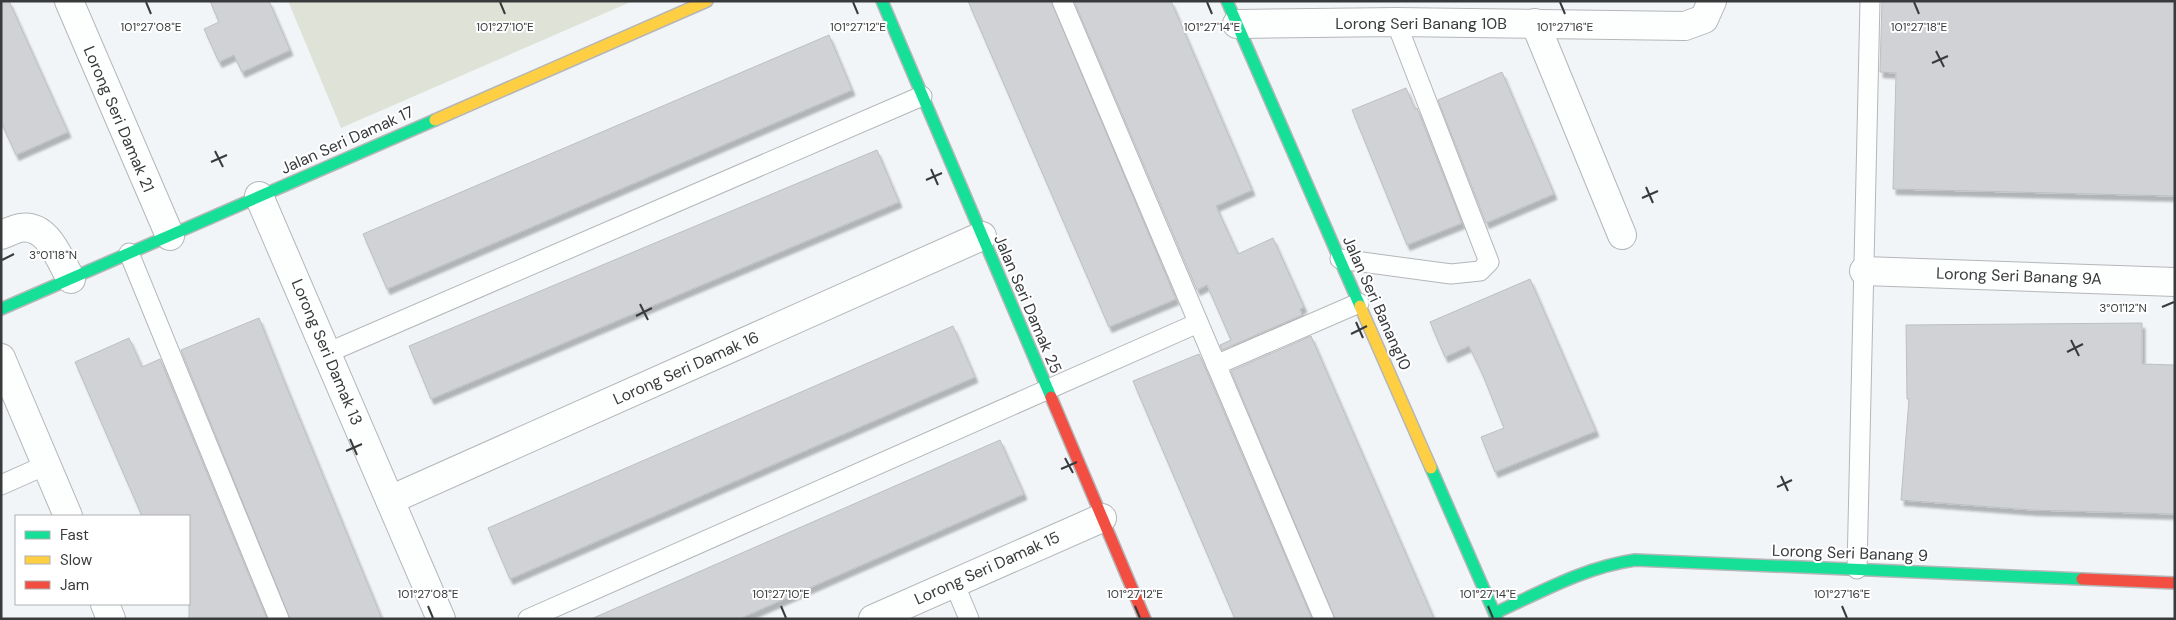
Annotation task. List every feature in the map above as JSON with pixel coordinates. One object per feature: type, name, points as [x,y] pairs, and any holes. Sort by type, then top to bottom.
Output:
[{"type":"street","name":"Lorong Seri Damak 21","points":[[69,1],[170,236]]},
{"type":"street","name":"Jalan Seri Damak 17","points":[[1,309],[707,1]]},
{"type":"street","name":"Jalan Seri Damak 25","points":[[882,1],[1145,619]]},
{"type":"street","name":"Lorong Seri Banang 10B","points":[[1232,13],[1396,22],[1685,26],[1704,19],[1712,1]]},
{"type":"street","name":"Jalan Seri Banang10","points":[[1232,13],[1496,616]]},
{"type":"street","points":[[1535,23],[1622,235]]},
{"type":"street","name":"Lorong Seri Damak 13","points":[[259,196],[442,619]]},
{"type":"street","points":[[1,235],[20,228],[33,229],[44,234],[71,279]]},
{"type":"street","name":"Lorong Seri Damak 16","points":[[390,500],[982,236]]},
{"type":"street","name":"Lorong Seri Banang 9A","points":[[1864,271],[2175,282]]},
{"type":"street","points":[[1,358],[68,515]]},
{"type":"street","name":"Lorong Seri Damak 15","points":[[873,619],[1102,518]]},
{"type":"street","name":"Lorong Seri Banang 9","points":[[1496,616],[1530,597],[1616,561],[1634,560],[2175,583]]},
{"type":"street","points":[[105,605],[111,619]]},
{"type":"lane","points":[[1062,1],[1324,619]]},
{"type":"lane","points":[[1857,569],[1870,1]]},
{"type":"lane","points":[[1340,259],[1451,274],[1480,272],[1489,262],[1396,22]]},
{"type":"lane","points":[[327,353],[922,96]]},
{"type":"lane","points":[[129,253],[279,619]]},
{"type":"lane","points":[[1216,365],[1359,303]]},
{"type":"lane","points":[[528,619],[1198,323]]},
{"type":"lane","points":[[1,485],[46,466]]},
{"type":"lane","points":[[954,583],[969,619]]},
{"type":"shaded area","points":[[288,1],[633,1],[341,128]]},
{"type":"building","points":[[1,1],[9,1],[68,132],[16,155],[1,122]]},
{"type":"building","points":[[210,1],[269,1],[290,50],[242,72],[234,55],[219,62],[204,29],[219,22]]},
{"type":"building","points":[[968,1],[1051,1],[1176,299],[1109,327]]},
{"type":"building","points":[[1074,1],[1171,1],[1252,190],[1216,206],[1238,254],[1273,238],[1304,307],[1300,309],[1302,315],[1222,350],[1220,345],[1231,340],[1207,285],[1197,290]]},
{"type":"building","points":[[1882,1],[2175,1],[2175,196],[1893,189],[1896,73],[1880,72]]},
{"type":"building","points":[[829,35],[852,90],[387,289],[363,234]]},
{"type":"building","points":[[1502,72],[1554,194],[1486,223],[1438,100]]},
{"type":"building","points":[[1406,88],[1415,109],[1417,108],[1462,223],[1407,245],[1352,110]]},
{"type":"building","points":[[877,150],[899,202],[431,399],[409,346]]},
{"type":"building","points":[[1530,279],[1596,431],[1495,472],[1481,437],[1504,428],[1482,373],[1469,346],[1445,357],[1430,322]]},
{"type":"building","points":[[259,318],[382,619],[290,619],[181,350]]},
{"type":"building","points":[[2142,323],[2142,364],[2175,365],[2175,514],[2032,510],[1901,500],[1909,399],[1907,399],[1906,325]]},
{"type":"building","points":[[953,326],[975,377],[510,579],[488,528]]},
{"type":"building","points":[[1311,336],[1434,619],[1335,619],[1231,371]]},
{"type":"building","points":[[129,338],[142,367],[160,359],[267,619],[189,619],[190,515],[142,515],[75,362]]},
{"type":"building","points":[[1199,354],[1312,619],[1235,619],[1133,381]]},
{"type":"building","points":[[1000,440],[1024,494],[739,619],[591,619]]},
{"type":"traffic: fast","points":[[882,1],[1051,397]]},
{"type":"traffic: fast","points":[[1227,1],[1360,306]]},
{"type":"traffic: fast","points":[[1,309],[435,120]]},
{"type":"traffic: fast","points":[[1431,468],[1497,619]]},
{"type":"traffic: fast","points":[[1495,613],[1581,574],[1617,563],[1635,560],[2082,579]]},
{"type":"traffic: slow","points":[[435,120],[707,1]]},
{"type":"traffic: slow","points":[[1360,306],[1431,468]]},
{"type":"traffic: jam","points":[[1051,397],[1145,619]]},
{"type":"traffic: jam","points":[[2082,579],[2175,583]]}]
